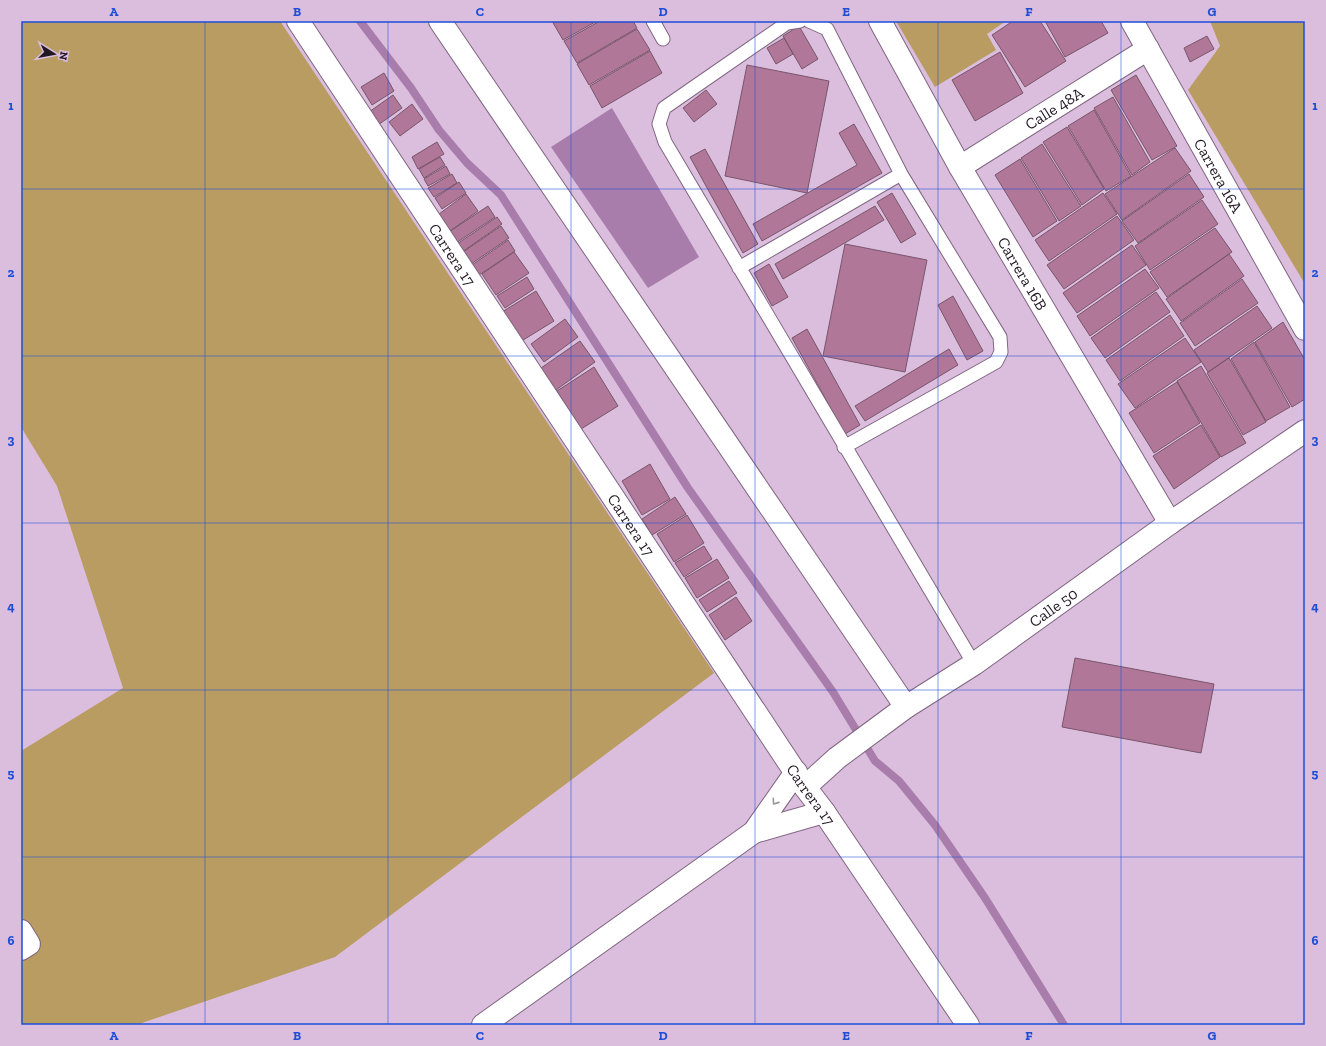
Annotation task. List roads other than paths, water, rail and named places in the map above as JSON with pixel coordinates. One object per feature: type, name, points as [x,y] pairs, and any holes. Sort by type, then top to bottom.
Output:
[{"type":"street","name":"Carrera 17","points":[[298,21],[800,779],[824,812],[968,1025]]},
{"type":"street","points":[[440,21],[906,707]]},
{"type":"street","name":"Carrera 16B","points":[[880,21],[960,167],[1170,523]]},
{"type":"street","name":"Carrera 16A","points":[[1132,21],[1305,329]]},
{"type":"street","name":"Calle 48A","points":[[960,167],[1148,49]]},
{"type":"street","name":"Calle 50","points":[[754,832],[800,779],[837,758],[906,707],[974,664],[1170,523],[1305,432]]},
{"type":"street","points":[[483,1025],[754,832],[824,812]]},
{"type":"street","points":[[21,932],[29,944],[21,949]]},
{"type":"lane","points":[[653,21],[663,39]]},
{"type":"lane","points":[[800,21],[787,23],[664,108],[659,124],[665,142],[844,447],[974,664]]},
{"type":"lane","points":[[809,21],[827,29],[901,174],[1000,337],[1001,352],[996,362],[844,447]]},
{"type":"lane","points":[[739,268],[901,174]]},
{"type":"waterway","points":[[360,21],[411,88],[439,130],[467,163],[501,195],[688,488],[833,692],[875,761],[899,781],[935,825],[985,898],[1064,1025]]}]
